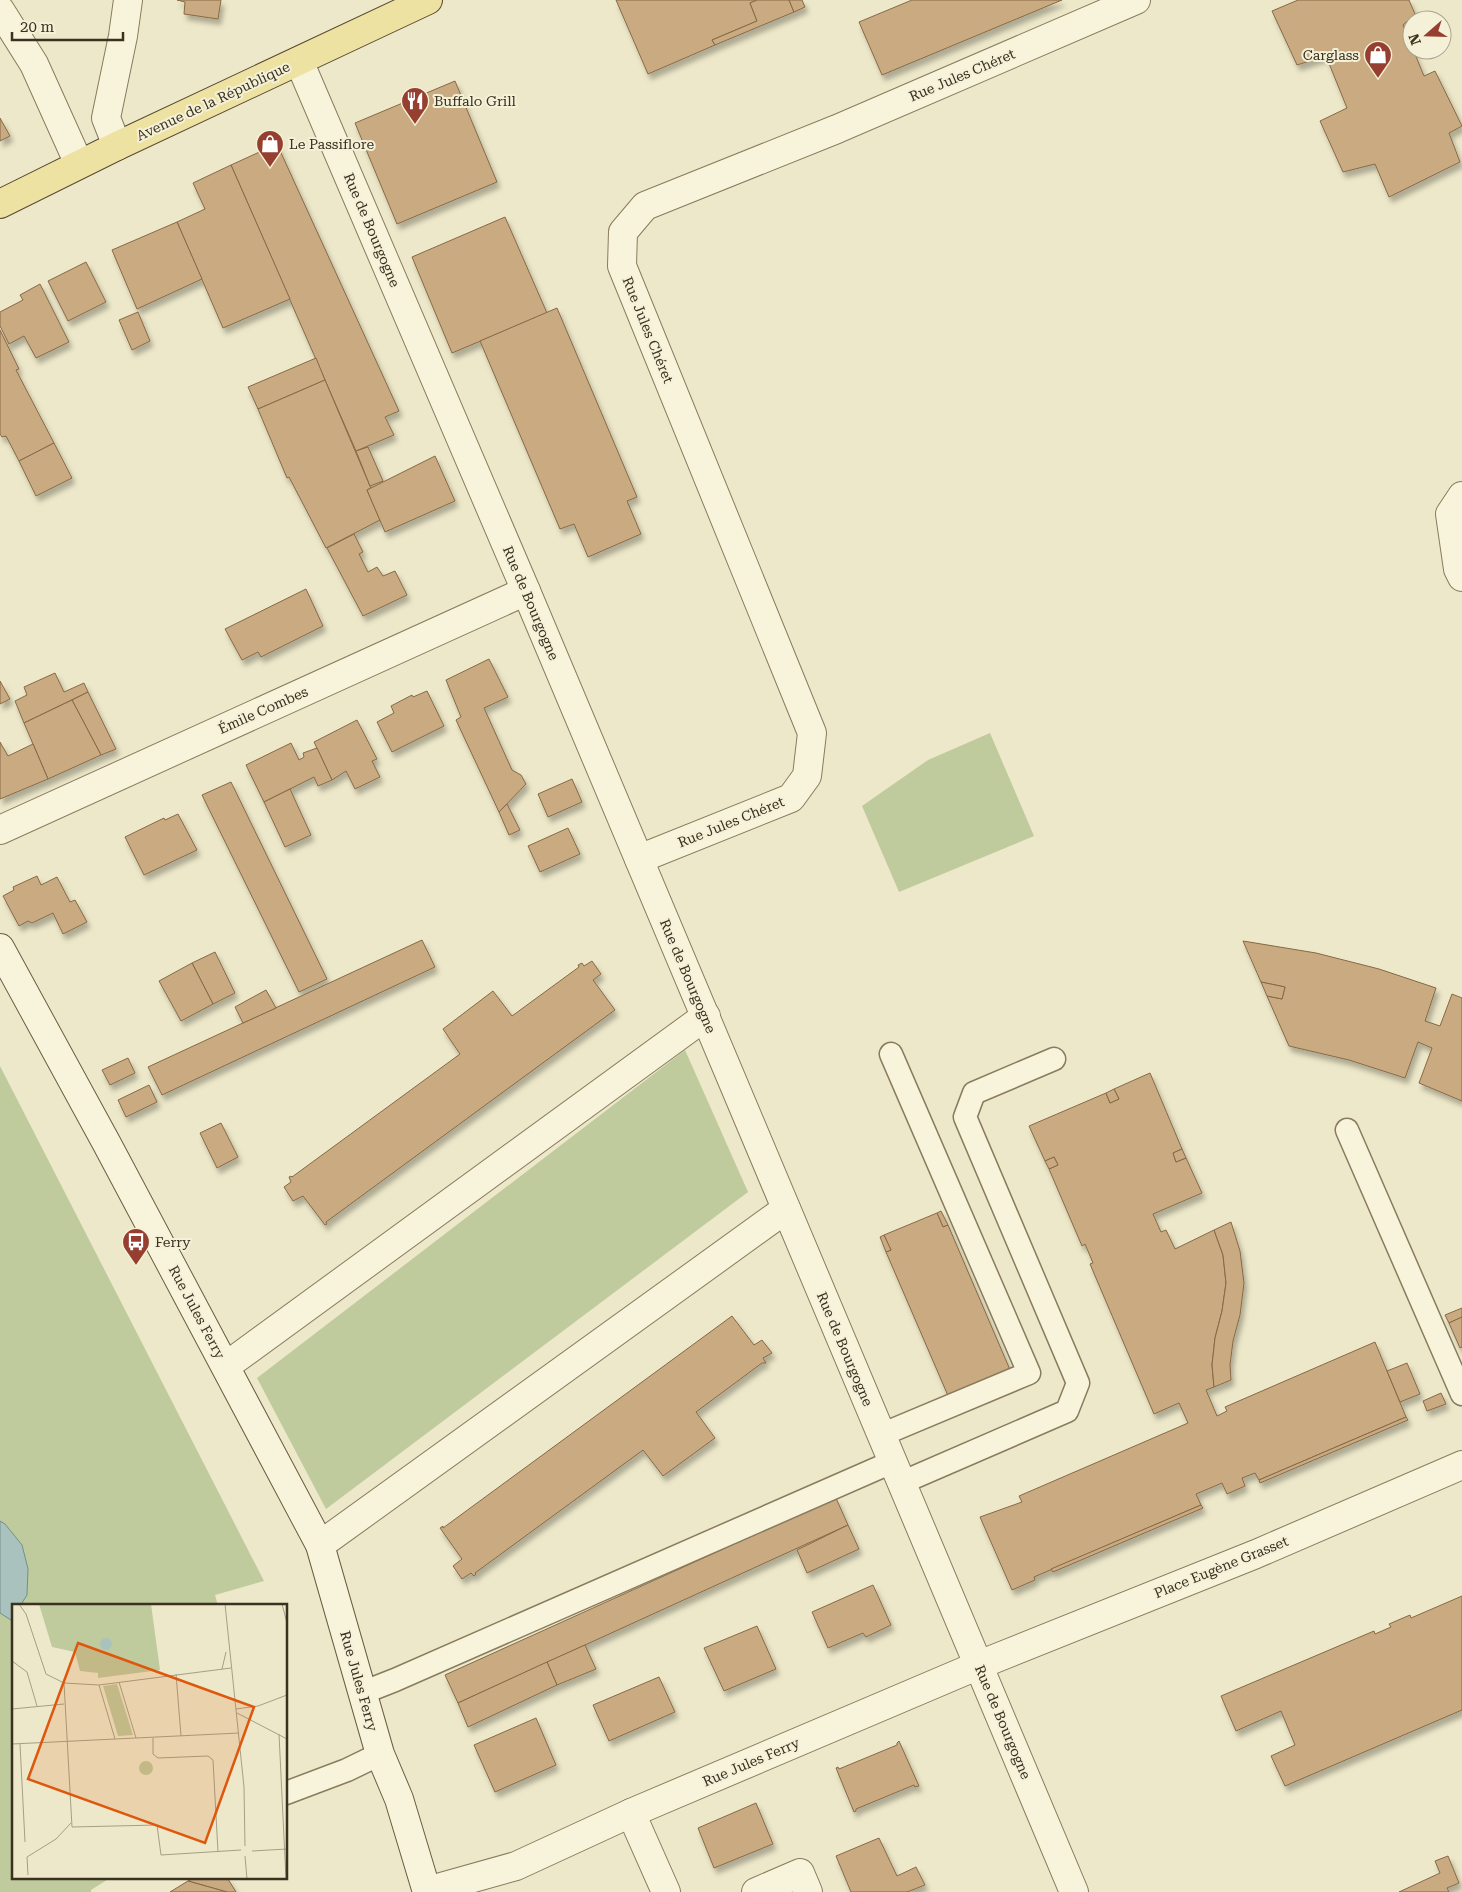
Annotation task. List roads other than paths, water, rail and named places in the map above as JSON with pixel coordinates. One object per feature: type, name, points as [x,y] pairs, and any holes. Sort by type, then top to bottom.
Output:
[{"type":"main road","name":"Avenue de la République","points":[[0,204],[79,164],[428,0]]},
{"type":"street","points":[[117,146],[106,118],[123,36],[128,0]]},
{"type":"street","name":"Rue Jules Chéret","points":[[639,859],[791,798],[807,776],[812,734],[622,266],[623,232],[645,206],[837,129],[1136,0]]},
{"type":"street","points":[[0,10],[34,64],[79,164]]},
{"type":"street","name":"Rue de Bourgogne","points":[[299,61],[706,1016],[1074,1892]]},
{"type":"street","points":[[1462,496],[1450,514],[1458,569],[1462,577]]},
{"type":"street","name":"Émile Combes","points":[[0,830],[526,591]]},
{"type":"street","name":"Rue Jules Ferry","points":[[0,948],[226,1366],[320,1545],[380,1754],[399,1799],[427,1891],[516,1866],[631,1813],[979,1665]]},
{"type":"street","points":[[226,1366],[706,1016]]},
{"type":"street","points":[[320,1545],[786,1209]]},
{"type":"street","name":"Place Eugène Grasset","points":[[979,1665],[1256,1554],[1462,1465]]},
{"type":"street","points":[[631,1813],[666,1892]]},
{"type":"street","points":[[756,1892],[800,1873],[808,1892]]},
{"type":"lane","points":[[881,1435],[1029,1373],[891,1054]]},
{"type":"lane","points":[[362,1693],[896,1472],[1067,1411],[1078,1383],[964,1117],[974,1093],[1054,1059]]},
{"type":"lane","points":[[1347,1130],[1462,1394]]},
{"type":"lane","points":[[288,1792],[347,1770],[380,1754]]},
{"type":"water","points":[[0,1521],[5,1524],[22,1545],[28,1569],[27,1595],[21,1604],[12,1604],[12,1619],[11,1620],[0,1613]]},
{"type":"place","name":"Carglass","points":[[1378,79]]},
{"type":"place","name":"Buffalo Grill","points":[[415,125]]},
{"type":"place","name":"Le Passiflore","points":[[270,168]]},
{"type":"place","name":"Ferry","points":[[136,1266]]}]
